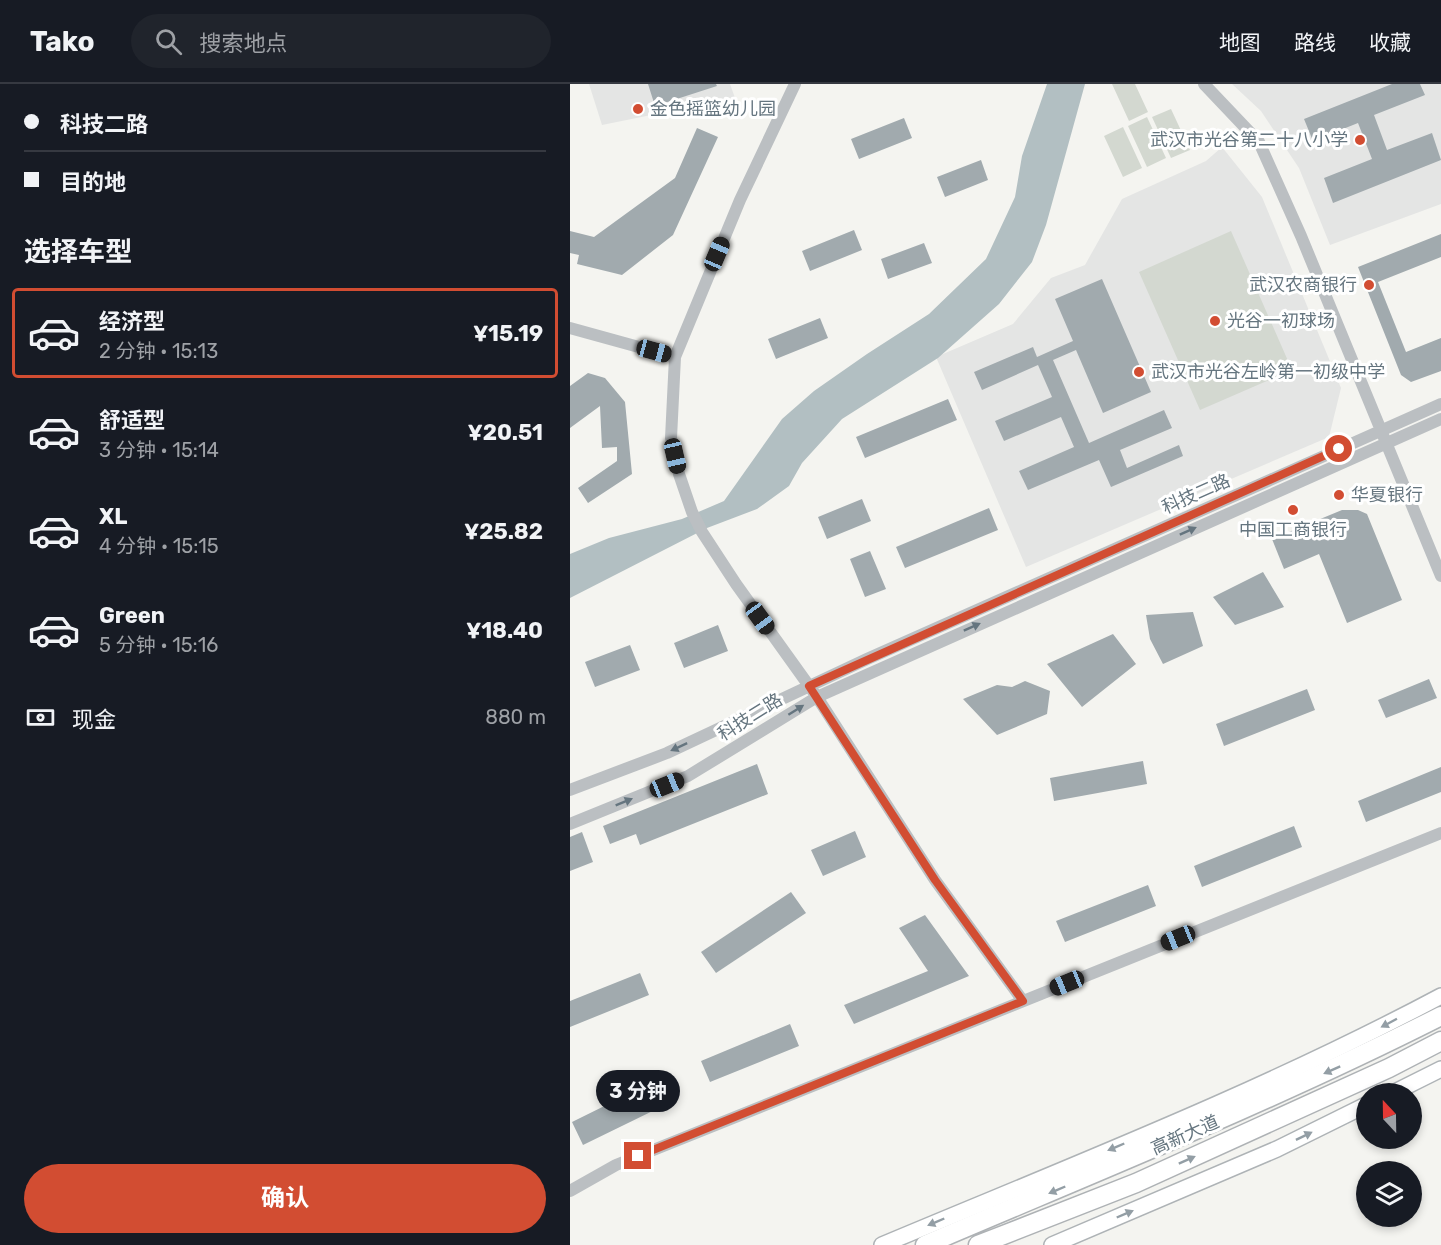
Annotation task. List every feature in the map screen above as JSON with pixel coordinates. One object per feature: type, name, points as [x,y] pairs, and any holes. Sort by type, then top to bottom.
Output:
[{"type":"highway","name":"高新大道","points":[[925,1245],[1163,1145],[1359,1058],[1441,1016]]},
{"type":"highway","name":"高新大道","points":[[978,1245],[1136,1183],[1389,1068],[1441,1041]]},
{"type":"main road","points":[[882,1245],[1213,1106],[1363,1037],[1441,996]]},
{"type":"main road","points":[[1413,1083],[1441,1069]]},
{"type":"main road","points":[[1052,1245],[1277,1149],[1356,1111]]},
{"type":"street","points":[[795,84],[740,200],[675,357],[670,438],[679,474],[692,512],[702,532],[736,584],[817,697],[935,880],[1023,1001]]},
{"type":"street","points":[[1204,84],[1259,142],[1382,429],[1441,576]]},
{"type":"street","points":[[570,328],[675,357]]},
{"type":"street","name":"科技二路","points":[[570,790],[667,753],[809,686],[1441,404]]},
{"type":"street","name":"科技二路","points":[[570,824],[688,776],[817,697],[1441,419]]},
{"type":"street","points":[[570,1191],[616,1165],[1441,832]]},
{"type":"shaded area","name":"金色摇篮幼儿园","points":[[589,84],[730,84],[735,98],[602,125]]},
{"type":"shaded area","points":[[1047,84],[1085,84],[1046,225],[1032,262],[999,304],[938,358],[842,419],[802,463],[789,486],[757,509],[707,528],[570,598],[570,554],[609,538],[682,519],[724,501],[782,419],[814,391],[929,314],[986,259],[1015,197],[1022,156]]},
{"type":"shaded area","points":[[1112,84],[1135,84],[1148,112],[1129,121]]},
{"type":"shaded area","name":"武汉市光谷第二十八小学","points":[[1232,84],[1441,84],[1441,204],[1330,245],[1299,168],[1261,111]]},
{"type":"shaded area","points":[[1171,109],[1190,150],[1171,158],[1152,117]]},
{"type":"shaded area","points":[[1147,117],[1166,158],[1147,167],[1128,126]]},
{"type":"shaded area","points":[[1123,127],[1142,168],[1123,177],[1104,136]]},
{"type":"shaded area","name":"武汉市光谷左岭第一初级中学","points":[[1222,147],[1262,197],[1341,388],[1329,437],[1026,567],[936,357],[1013,324],[1051,278],[1085,265],[1122,199],[1206,161]]},
{"type":"shaded area","name":"光谷一初球场","points":[[1231,231],[1292,370],[1200,410],[1139,272]]},
{"type":"building","points":[[648,84],[716,84],[717,86],[655,106]]},
{"type":"building","points":[[1392,84],[1420,84],[1425,95],[1374,115],[1387,150],[1432,133],[1441,160],[1333,203],[1324,178],[1372,159],[1358,123],[1313,141],[1304,119]]},
{"type":"building","points":[[904,118],[912,138],[859,159],[851,139]]},
{"type":"building","points":[[697,128],[718,137],[673,235],[622,275],[577,264],[579,255],[570,253],[570,231],[594,237],[675,178]]},
{"type":"building","points":[[981,160],[988,180],[945,197],[937,177]]},
{"type":"building","points":[[854,230],[862,250],[810,271],[802,251]]},
{"type":"building","points":[[1441,234],[1441,257],[1378,282],[1406,352],[1441,338],[1441,371],[1411,382],[1401,375],[1358,267]]},
{"type":"building","points":[[924,243],[932,263],[888,279],[881,259]]},
{"type":"building","points":[[1102,279],[1151,392],[1103,413],[1076,350],[1053,360],[1089,443],[1164,410],[1172,428],[1120,450],[1127,468],[1179,445],[1183,456],[1111,487],[1099,460],[1028,490],[1019,471],[1074,447],[1061,417],[1004,441],[995,421],[1052,397],[1038,365],[982,390],[974,372],[1033,347],[1037,357],[1073,341],[1055,299]]},
{"type":"building","points":[[820,318],[828,338],[776,359],[768,339]]},
{"type":"building","points":[[588,373],[605,378],[625,402],[632,474],[588,503],[578,488],[617,461],[617,447],[602,448],[600,406],[570,428],[570,386]]},
{"type":"building","points":[[948,399],[957,420],[865,458],[856,437]]},
{"type":"building","points":[[862,499],[871,521],[827,539],[818,517]]},
{"type":"building","points":[[989,508],[998,530],[905,568],[896,547]]},
{"type":"building","points":[[1342,510],[1358,510],[1367,514],[1402,600],[1347,623],[1319,554],[1284,569],[1272,539]]},
{"type":"building","points":[[870,551],[886,589],[865,597],[850,559]]},
{"type":"building","points":[[1263,572],[1284,607],[1235,625],[1213,597]]},
{"type":"building","points":[[1193,612],[1203,646],[1163,664],[1150,639],[1146,615]]},
{"type":"building","points":[[718,625],[728,651],[684,668],[674,643]]},
{"type":"building","points":[[1113,634],[1136,664],[1082,707],[1047,664]]},
{"type":"building","points":[[630,645],[640,670],[595,687],[585,662]]},
{"type":"building","points":[[1429,679],[1437,698],[1386,718],[1378,700]]},
{"type":"building","points":[[1025,681],[1050,691],[1047,714],[997,735],[963,699],[997,685],[1012,687]]},
{"type":"building","points":[[1307,689],[1315,710],[1224,746],[1216,724]]},
{"type":"building","points":[[1143,761],[1147,784],[1054,801],[1050,778]]},
{"type":"building","points":[[757,764],[768,794],[640,845],[636,834],[610,844],[603,826]]},
{"type":"building","points":[[1441,767],[1441,792],[1366,822],[1358,801]]},
{"type":"building","points":[[1294,826],[1302,847],[1202,887],[1194,866]]},
{"type":"building","points":[[855,831],[866,857],[823,876],[811,850]]},
{"type":"building","points":[[582,832],[593,862],[570,871],[570,837]]},
{"type":"building","points":[[1148,885],[1156,906],[1065,942],[1056,921]]},
{"type":"building","points":[[791,892],[806,913],[716,973],[701,952]]},
{"type":"building","points":[[925,915],[969,976],[854,1024],[844,1005],[928,971],[899,928]]},
{"type":"building","points":[[640,973],[649,995],[570,1027],[570,1001]]},
{"type":"building","points":[[790,1024],[799,1046],[710,1082],[701,1061]]},
{"type":"building","points":[[655,1081],[667,1104],[583,1145],[572,1122]]},
{"type":"place","name":"金色摇篮幼儿园","points":[[638,109]]},
{"type":"place","name":"武汉市光谷第二十八小学","points":[[1360,140]]},
{"type":"place","name":"武汉农商银行","points":[[1369,285]]},
{"type":"place","name":"光谷一初球场","points":[[1215,321]]},
{"type":"place","name":"武汉市光谷左岭第一初级中学","points":[[1139,372]]},
{"type":"place","name":"华夏银行","points":[[1339,495]]},
{"type":"place","name":"中国工商银行","points":[[1293,510]]},
{"type":"route","points":[[638,1156],[1023,1001],[935,880],[809,686],[1339,449]]}]
